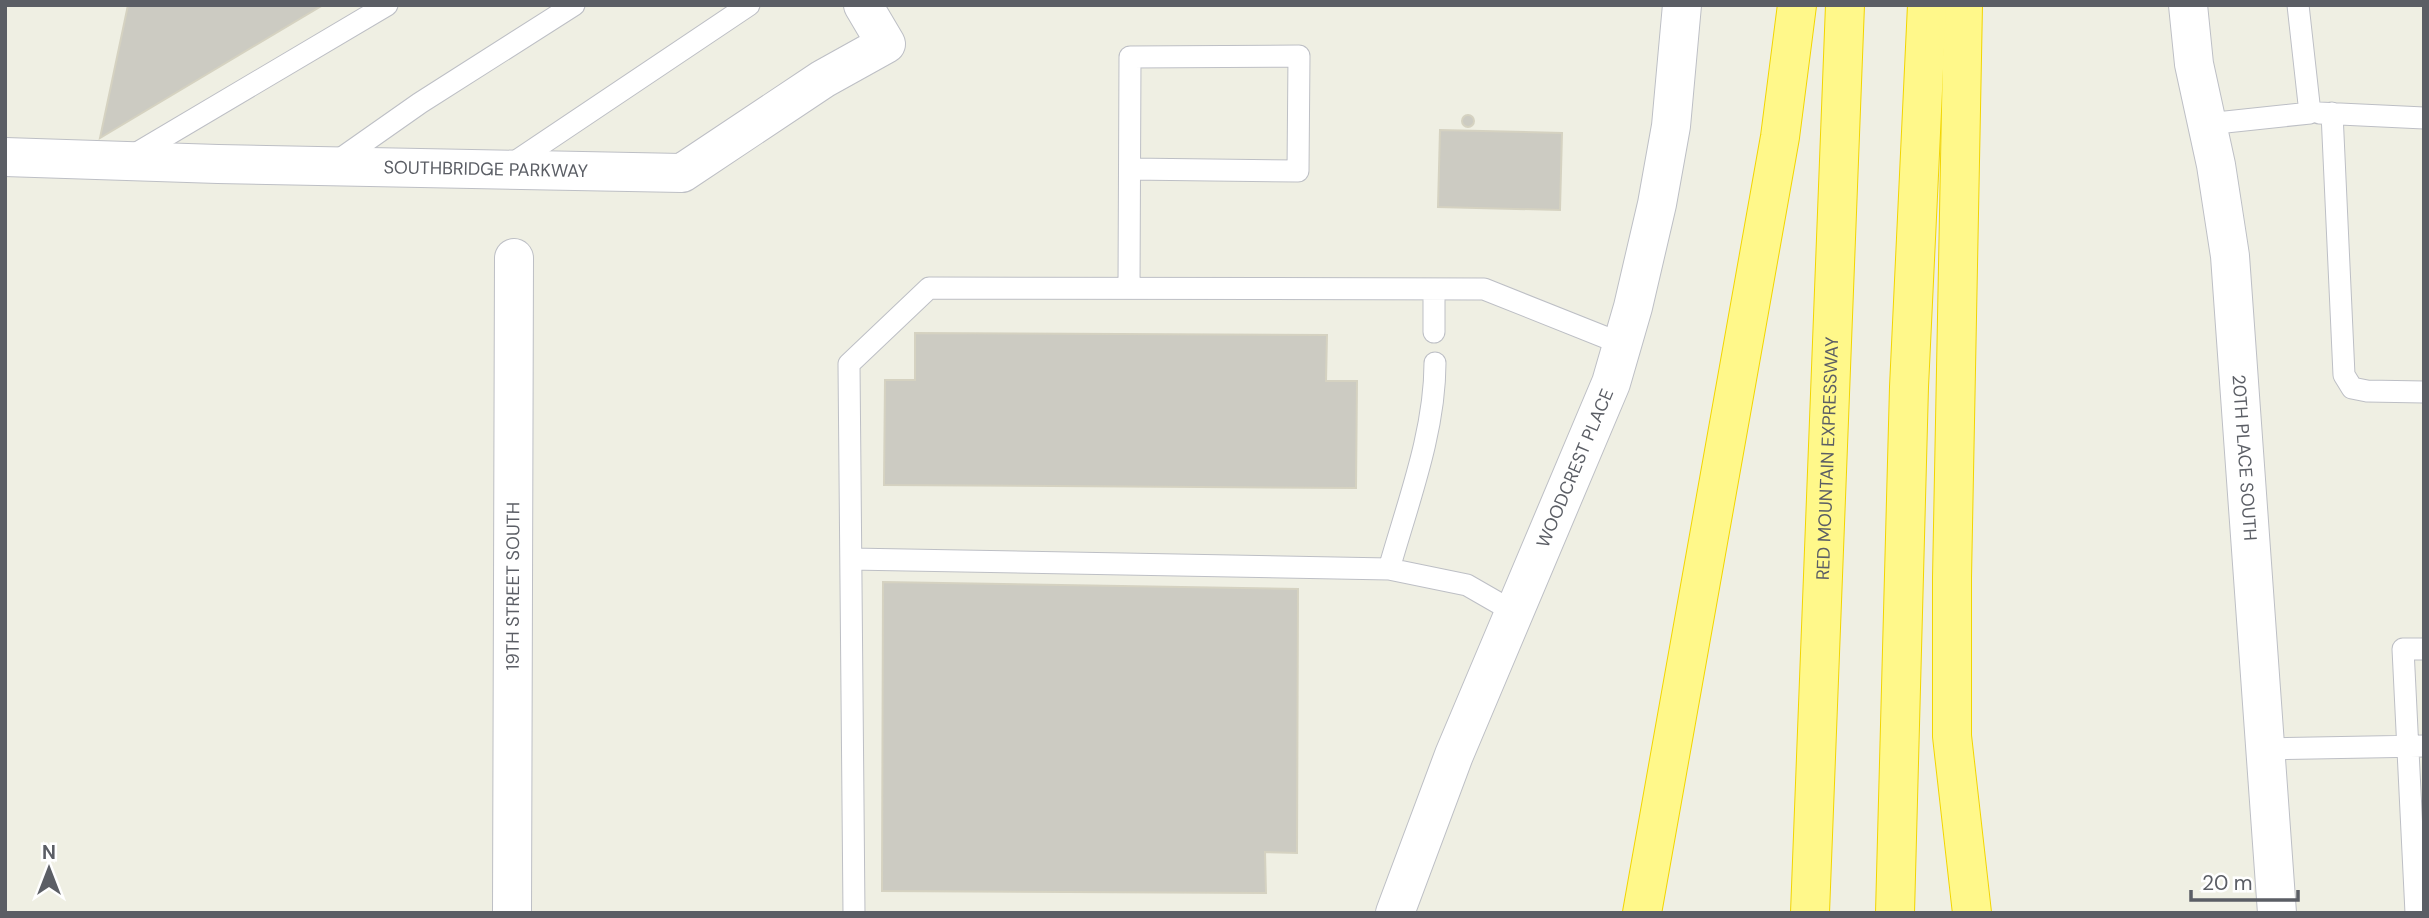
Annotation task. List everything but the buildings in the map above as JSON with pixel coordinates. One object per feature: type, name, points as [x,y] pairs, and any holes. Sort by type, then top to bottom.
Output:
[{"type":"highway","points":[[1642,913],[1780,137],[1797,5]]},
{"type":"highway","name":"RED MOUNTAIN EXPRESSWAY","points":[[1810,913],[1844,5]]},
{"type":"highway","points":[[1895,913],[1909,387],[1927,5]]},
{"type":"highway","points":[[1963,5],[1952,578],[1952,736],[1972,913]]},
{"type":"street","name":"SOUTHBRIDGE PARKWAY","points":[[5,157],[682,173],[822,79],[886,44],[863,5]]},
{"type":"street","name":"WOODCREST PLACE","points":[[1395,913],[1454,755],[1611,383],[1657,204],[1669,139],[1682,5]]},
{"type":"street","name":"20TH PLACE SOUTH","points":[[2188,5],[2194,64],[2216,165],[2230,256],[2277,913]]},
{"type":"street","name":"19TH STREET SOUTH","points":[[512,913],[514,258]]},
{"type":"lane","points":[[124,161],[387,5]]},
{"type":"lane","points":[[331,166],[420,103],[574,5]]},
{"type":"lane","points":[[504,169],[749,5]]},
{"type":"lane","points":[[2298,5],[2310,113]]},
{"type":"lane","points":[[1129,288],[1130,57],[1299,56],[1298,172],[1130,169]]},
{"type":"lane","points":[[2207,124],[2310,113],[2424,118]]},
{"type":"lane","points":[[2332,113],[2344,375],[2352,388],[2367,391],[2424,392]]},
{"type":"lane","points":[[854,913],[849,364],[929,288],[1484,289],[1622,344]]},
{"type":"lane","points":[[1434,289],[1434,332]]},
{"type":"lane","points":[[1389,569],[1417,472],[1435,394],[1435,362]]},
{"type":"lane","points":[[851,559],[1389,569],[1467,585],[1514,612]]},
{"type":"lane","points":[[2416,913],[2416,746],[2403,649],[2424,649]]},
{"type":"lane","points":[[2266,749],[2416,746]]}]
